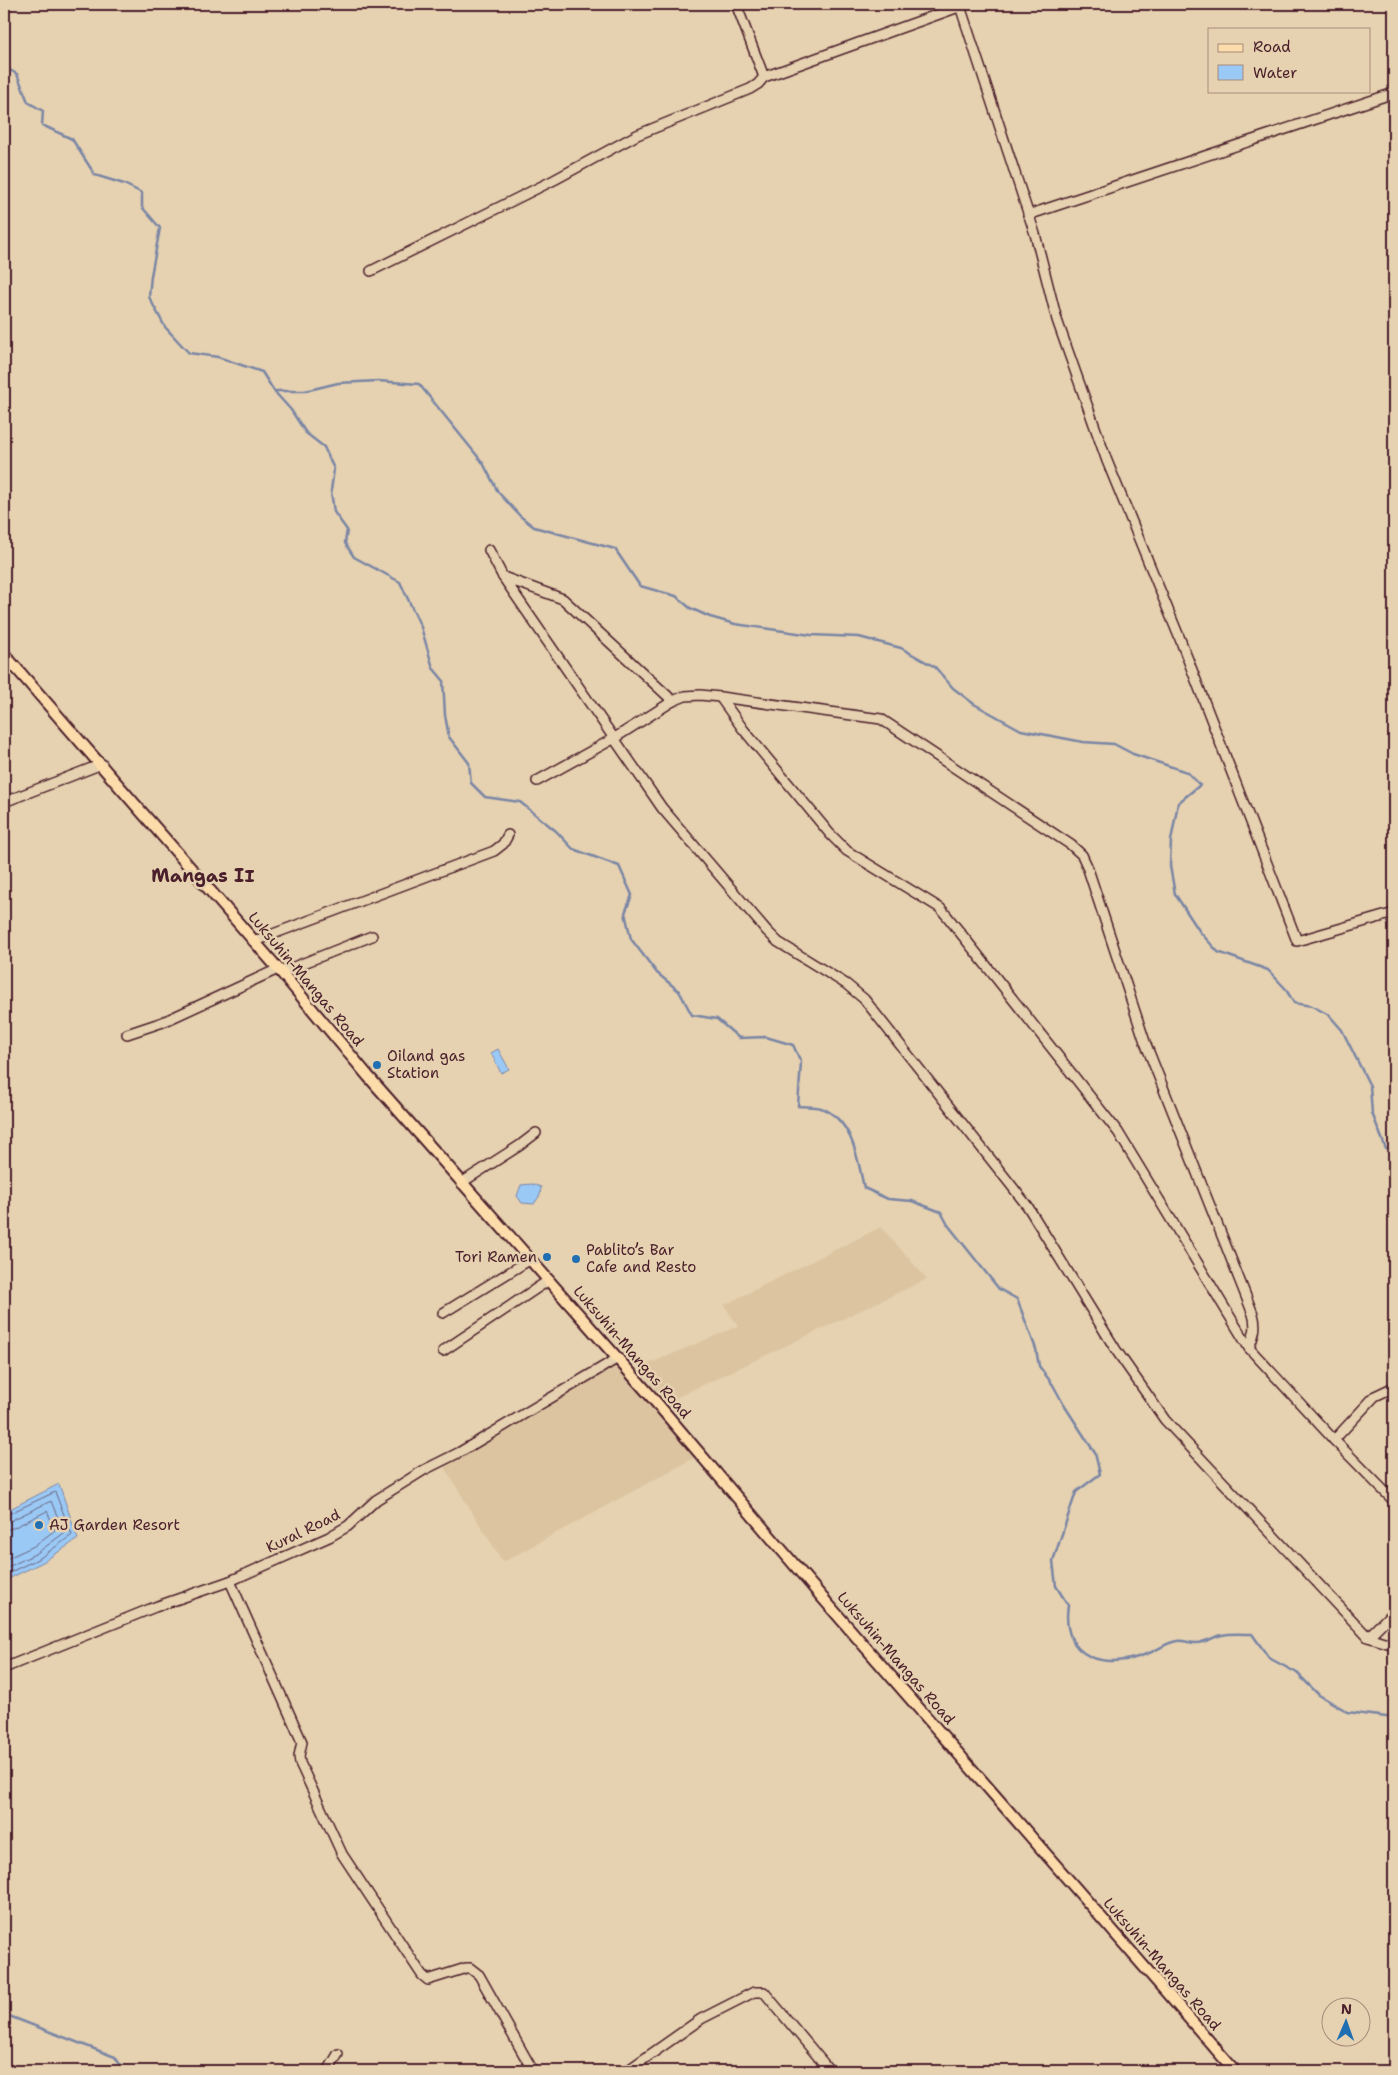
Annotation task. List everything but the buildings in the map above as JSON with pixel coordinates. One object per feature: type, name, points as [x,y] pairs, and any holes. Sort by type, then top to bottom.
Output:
[{"type":"main road","name":"Luksuhin-Mangas Road","points":[[4,654],[280,970],[461,1184],[531,1259],[618,1358],[820,1595],[1235,2071]]},
{"type":"street","points":[[736,4],[764,77]]},
{"type":"street","points":[[371,271],[554,180],[637,135],[750,89],[764,77],[963,5],[1028,215],[1057,320],[1107,460],[1180,639],[1297,941],[1394,913]]},
{"type":"street","points":[[1028,215],[1394,93]]},
{"type":"street","points":[[489,550],[503,577],[662,808],[778,942],[846,984],[864,999],[1028,1207],[1116,1350],[1165,1420],[1368,1637],[1394,1645]]},
{"type":"street","points":[[503,577],[563,599],[673,701]]},
{"type":"street","points":[[537,781],[613,739],[673,701],[685,696],[720,697],[871,716],[881,719],[1071,845],[1082,855],[1145,1042],[1253,1314],[1256,1323],[1255,1332],[1249,1348]]},
{"type":"street","points":[[720,697],[743,729],[841,845],[940,908],[947,916],[1118,1132],[1249,1348],[1334,1440],[1394,1501]]},
{"type":"street","points":[[4,802],[102,764]]},
{"type":"street","points":[[253,941],[494,851],[503,844],[508,836]]},
{"type":"street","points":[[127,1034],[163,1022],[280,970],[372,936]]},
{"type":"street","points":[[461,1184],[536,1133]]},
{"type":"street","points":[[443,1313],[531,1259]]},
{"type":"street","points":[[443,1351],[549,1280]]},
{"type":"street","name":"Kural Road","points":[[4,1668],[155,1608],[230,1581],[348,1526],[376,1500],[424,1470],[460,1452],[618,1358]]},
{"type":"street","points":[[1334,1440],[1375,1396],[1394,1387]]},
{"type":"street","points":[[230,1581],[302,1742],[299,1756],[300,1763],[342,1854],[422,1975],[428,1980],[466,1968],[470,1968],[479,1975],[532,2071]]},
{"type":"street","points":[[1368,1637],[1394,1611]]},
{"type":"street","points":[[627,2071],[701,2019],[754,1992],[764,1992],[830,2071]]},
{"type":"street","points":[[328,2071],[338,2054]]},
{"type":"shaded area","points":[[881,1227],[927,1279],[667,1402],[639,1368],[738,1326],[724,1305]]},
{"type":"shaded area","points":[[618,1364],[694,1458],[503,1562],[444,1467]]},
{"type":"water","points":[[498,1049],[509,1069],[501,1073],[491,1053]]},
{"type":"water","points":[[532,1184],[541,1187],[540,1195],[534,1204],[522,1203],[517,1196],[521,1185]]},
{"type":"water","name":"AJ Garden Resort","points":[[59,1484],[78,1539],[43,1562],[4,1581],[4,1512]]},
{"type":"waterway","points":[[4,67],[17,74],[28,102],[43,111],[42,125],[72,139],[95,175],[124,184],[142,193],[142,207],[160,228],[149,297],[165,327],[189,353],[218,357],[262,372],[306,433],[324,447],[334,469],[331,491],[334,512],[347,530],[345,543],[354,557],[400,582],[421,627],[433,668],[443,680],[445,715],[449,737],[469,763],[471,783],[485,797],[520,802],[556,831],[573,849],[619,866],[632,895],[625,913],[631,939],[657,973],[679,991],[692,1015],[717,1019],[739,1038],[766,1037],[793,1045],[801,1062],[798,1106],[821,1108],[832,1114],[840,1122],[852,1142],[864,1188],[888,1199],[912,1201],[941,1212],[948,1225],[999,1289],[1017,1299],[1036,1349],[1039,1366],[1095,1453],[1100,1474],[1076,1492],[1053,1561],[1056,1586],[1068,1605],[1067,1624],[1071,1638],[1079,1649],[1090,1656],[1103,1660],[1118,1661],[1149,1653],[1173,1642],[1199,1643],[1225,1634],[1252,1634],[1269,1658],[1297,1673],[1319,1695],[1348,1712],[1394,1718]]},
{"type":"waterway","points":[[274,391],[305,391],[338,383],[378,381],[419,384],[483,463],[498,492],[520,516],[534,527],[615,549],[640,586],[676,596],[690,608],[710,617],[735,624],[811,635],[859,637],[901,648],[935,667],[953,688],[974,704],[1021,730],[1083,742],[1114,744],[1133,754],[1187,772],[1200,785],[1178,803],[1171,841],[1170,866],[1175,894],[1200,932],[1218,952],[1268,970],[1285,988],[1294,1003],[1312,1006],[1329,1015],[1342,1030],[1370,1086],[1372,1113],[1386,1149],[1394,1154]]},
{"type":"waterway","points":[[4,2014],[115,2057],[124,2071]]},
{"type":"place","name":"Oiland gas Station","points":[[377,1065]]},
{"type":"place","name":"Tori Ramen","points":[[547,1257]]},
{"type":"place","name":"Pablito’s Bar Cafe and Resto","points":[[576,1259]]},
{"type":"place","name":"AJ Garden Resort","points":[[39,1525]]},
{"type":"district","name":"Mangas II","points":[[203,876]]}]
